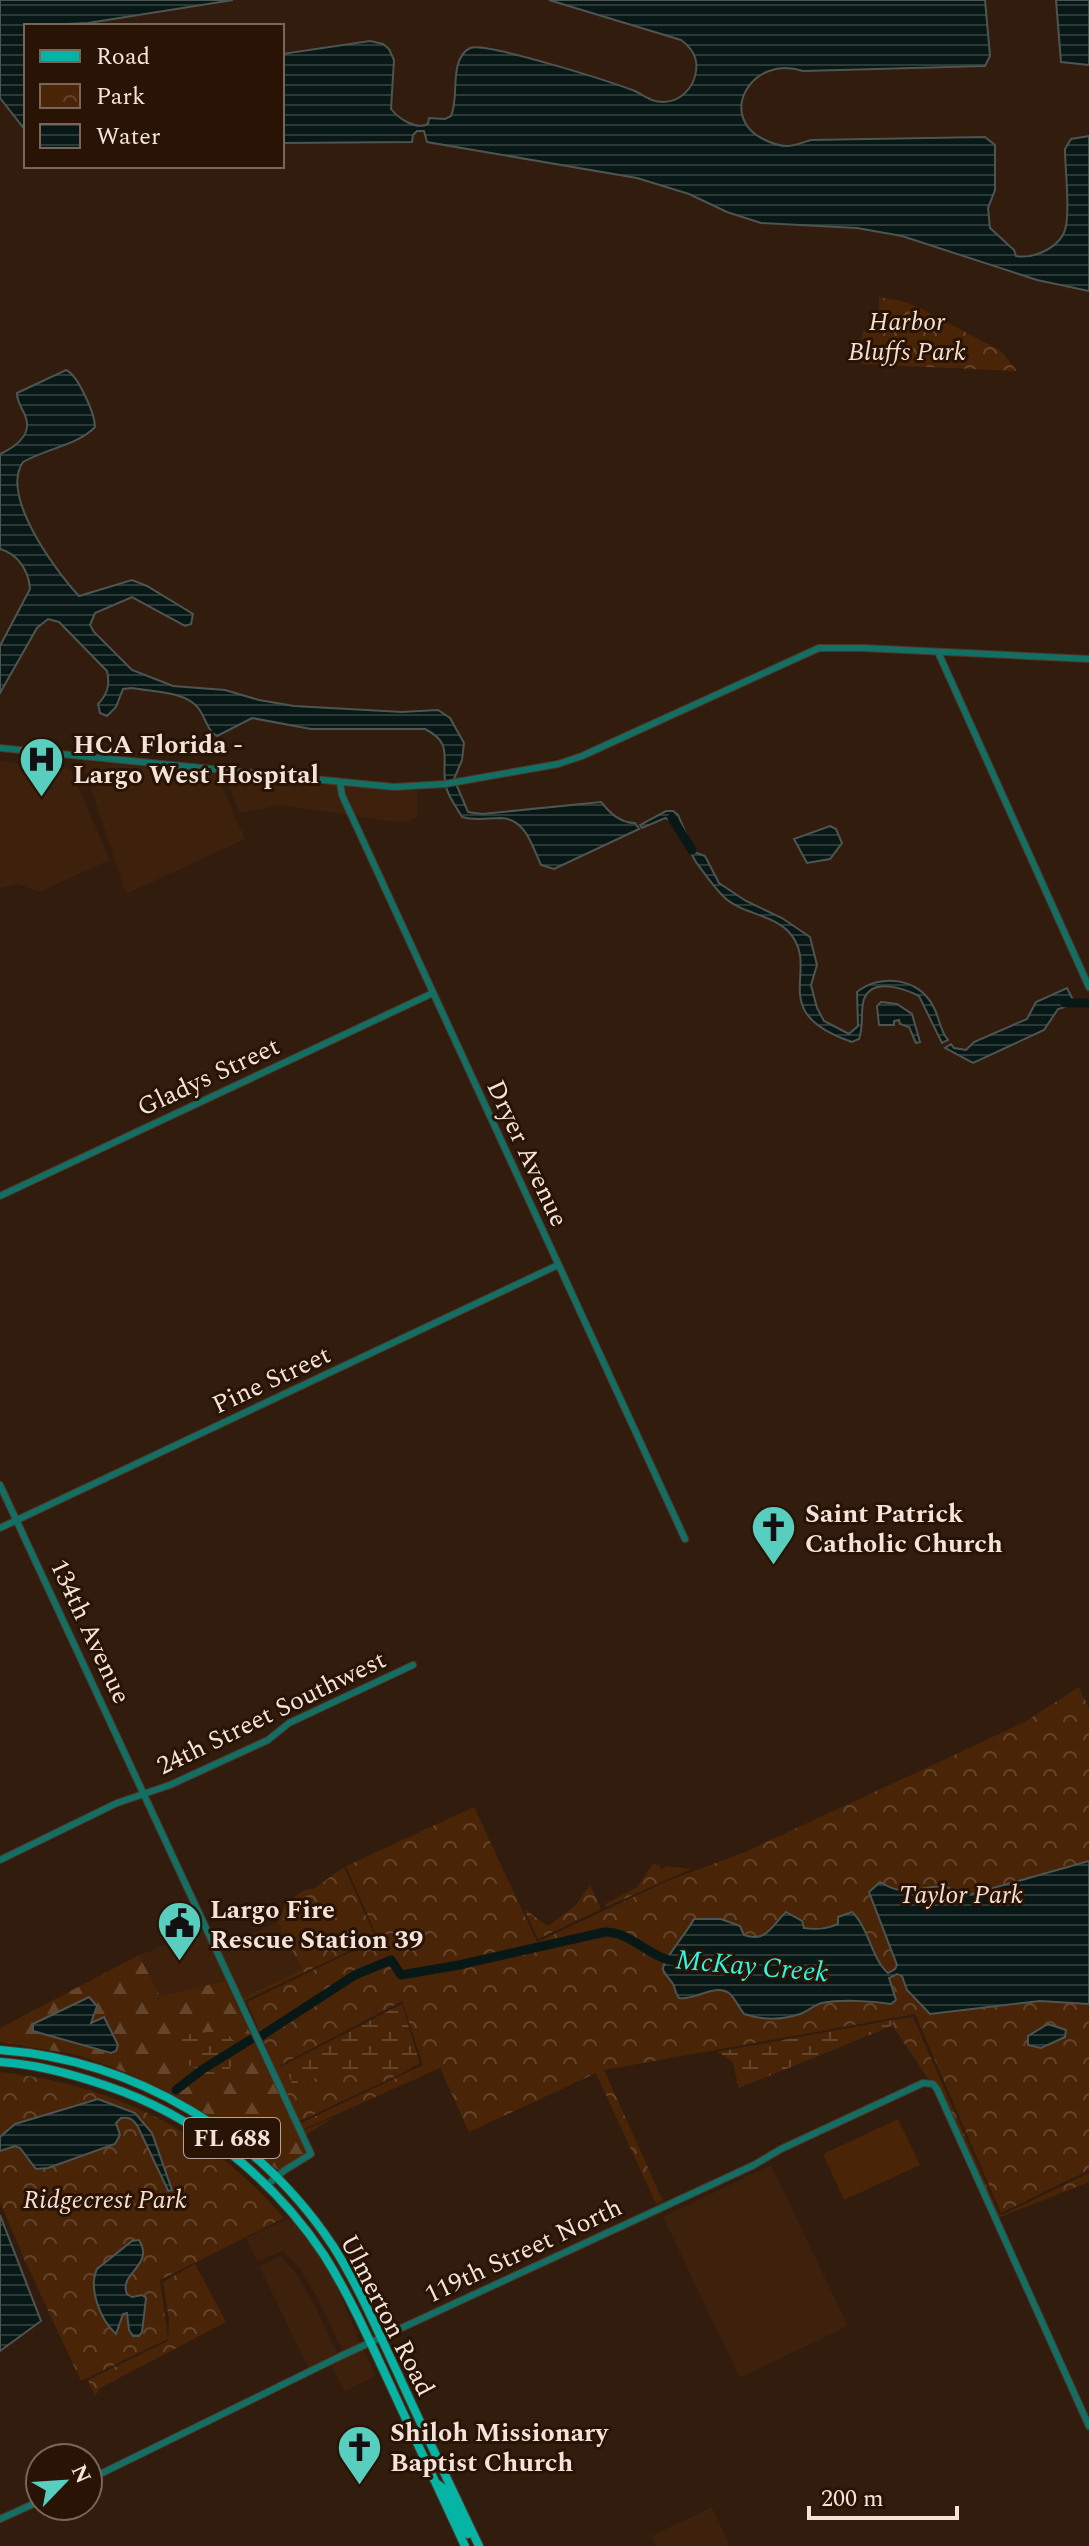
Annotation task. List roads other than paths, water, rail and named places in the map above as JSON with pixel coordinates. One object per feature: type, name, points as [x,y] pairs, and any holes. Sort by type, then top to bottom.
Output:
[{"type":"main road","name":"Ulmerton Road","points":[[0,2050],[69,2060],[145,2086],[214,2125],[277,2177],[332,2245],[355,2284],[479,2546]]},
{"type":"main road","name":"Ulmerton Road","points":[[0,2062],[48,2068],[85,2078],[155,2105],[220,2145],[267,2185],[325,2257],[371,2343],[465,2543]]},
{"type":"main road","points":[[435,2482],[447,2491],[466,2530],[479,2546]]},
{"type":"street","points":[[0,748],[340,783],[419,788],[558,764],[582,756],[810,651],[863,648],[1089,659]]},
{"type":"street","points":[[938,652],[1089,987]]},
{"type":"street","name":"Dryer Avenue","points":[[340,783],[342,795],[685,1539]]},
{"type":"street","name":"Gladys Street","points":[[0,1196],[433,993]]},
{"type":"street","name":"Pine Street","points":[[0,1528],[558,1265]]},
{"type":"street","name":"134th Avenue","points":[[0,1485],[311,2154],[277,2177]]},
{"type":"street","name":"24th Street Southwest","points":[[0,1860],[117,1803],[145,1794],[268,1740],[289,1723],[413,1665]]},
{"type":"street","name":"119th Street North","points":[[104,2472],[923,2083],[933,2084],[960,2137],[1089,2426]]},
{"type":"street","points":[[267,2185],[277,2177]]},
{"type":"street","points":[[0,2519],[24,2508]]},
{"type":"water","points":[[0,0],[233,0],[88,23],[24,24],[24,128],[0,98]]},
{"type":"water","points":[[549,0],[985,0],[990,56],[985,66],[803,71],[784,68],[768,71],[755,79],[746,90],[742,103],[743,116],[749,129],[763,139],[784,146],[811,140],[985,137],[995,145],[995,190],[988,208],[990,228],[1014,250],[1016,256],[1031,256],[1047,250],[1059,240],[1066,226],[1068,208],[1065,149],[1071,139],[1089,136],[1089,291],[1037,280],[902,236],[857,228],[761,223],[727,212],[689,194],[637,178],[427,142],[424,131],[417,131],[412,142],[284,143],[284,54],[370,41],[383,44],[394,60],[391,109],[403,120],[418,126],[428,124],[429,118],[445,119],[451,116],[459,61],[470,48],[499,51],[550,64],[635,91],[659,102],[680,97],[692,83],[696,71],[695,58],[681,40]]},
{"type":"water","points":[[1056,0],[1089,0],[1089,65],[1061,62]]},
{"type":"water","points":[[66,370],[76,379],[85,396],[95,427],[71,443],[23,462],[18,476],[19,493],[24,512],[44,550],[79,596],[132,580],[193,614],[191,624],[185,626],[132,597],[95,613],[90,625],[94,632],[132,670],[173,686],[225,690],[294,706],[402,712],[438,710],[450,718],[464,743],[462,760],[454,779],[468,812],[482,814],[601,802],[616,817],[635,823],[639,829],[554,869],[541,865],[527,835],[517,823],[501,818],[462,817],[446,786],[443,745],[425,729],[311,729],[252,718],[217,736],[199,709],[186,699],[132,688],[123,689],[116,707],[107,716],[100,713],[98,704],[107,689],[107,671],[59,622],[48,619],[37,628],[0,693],[0,646],[30,589],[21,564],[0,549],[0,454],[16,445],[26,430],[26,418],[17,393]]},
{"type":"water","points":[[666,811],[678,815],[694,852],[705,856],[719,883],[810,937],[817,965],[811,985],[824,1021],[849,1034],[858,1026],[857,992],[877,982],[898,981],[909,984],[927,997],[948,1040],[942,1043],[919,996],[890,987],[874,988],[868,992],[862,1008],[859,1039],[852,1042],[825,1030],[809,1017],[802,1003],[801,960],[797,945],[788,931],[723,896],[696,862],[681,831],[671,821],[665,818],[642,828],[640,825]]},
{"type":"water","points":[[830,826],[836,829],[842,843],[830,859],[807,863],[794,839]]},
{"type":"water","points":[[1067,988],[1075,1004],[1058,1009],[1044,1030],[973,1063],[945,1048],[951,1044],[954,1048],[966,1050],[974,1042],[1027,1019],[1036,1002]]},
{"type":"water","points":[[881,1002],[897,1004],[912,1014],[920,1042],[916,1043],[909,1027],[900,1024],[899,1020],[894,1021],[894,1025],[879,1025],[877,1006]]},
{"type":"water","points":[[1089,1861],[1089,2004],[1040,2001],[930,2014],[907,1990],[902,1976],[897,1974],[889,1978],[896,2000],[891,2004],[830,2002],[793,2016],[765,2018],[744,2014],[731,1995],[723,1990],[679,1998],[663,1969],[694,1919],[721,1919],[740,1926],[744,1935],[758,1937],[764,1935],[786,1912],[802,1921],[804,1928],[817,1929],[838,1924],[838,1917],[852,1912],[888,1973],[897,1965],[869,1892],[880,1882],[909,1891],[946,1887],[965,1896]]},
{"type":"water","points":[[89,1997],[97,2006],[91,2023],[104,2017],[118,2045],[116,2051],[111,2053],[33,2031],[33,2024]]},
{"type":"water","points":[[1048,2024],[1066,2030],[1065,2037],[1041,2048],[1028,2045],[1028,2036]]},
{"type":"water","points":[[98,2099],[135,2113],[152,2133],[172,2190],[168,2191],[138,2127],[129,2118],[121,2118],[116,2123],[120,2135],[115,2144],[48,2168],[36,2169],[15,2146],[0,2151],[0,2137],[15,2124]]},
{"type":"water","points":[[0,2215],[41,2321],[0,2351]]},
{"type":"water","points":[[139,2240],[143,2256],[127,2280],[126,2287],[127,2294],[132,2297],[142,2295],[146,2298],[142,2332],[139,2336],[133,2336],[127,2313],[123,2314],[116,2334],[97,2303],[95,2277],[97,2269],[132,2241]]},
{"type":"waterway","name":"McKay Creek","points":[[672,818],[692,850]]},
{"type":"waterway","name":"McKay Creek","points":[[1065,1003],[1089,1003]]},
{"type":"waterway","name":"McKay Creek","points":[[261,2036],[355,1975],[391,1960],[401,1975],[605,1932],[624,1936],[658,1956],[676,1961]]},
{"type":"waterway","name":"McKay Creek","points":[[176,2090],[250,2040]]},
{"type":"place","name":"HCA Florida - Largo West Hospital","points":[[42,798]]},
{"type":"place","name":"Saint Patrick Catholic Church","points":[[774,1567]]},
{"type":"place","name":"Largo Fire Rescue Station 39","points":[[179,1963]]},
{"type":"place","name":"Shiloh Missionary Baptist Church","points":[[359,2486]]},
{"type":"park label","name":"Harbor Bluffs Park","points":[[907,336]]},
{"type":"park label","name":"Taylor Park","points":[[961,1894]]},
{"type":"park label","name":"Ridgecrest Park","points":[[105,2199]]}]
